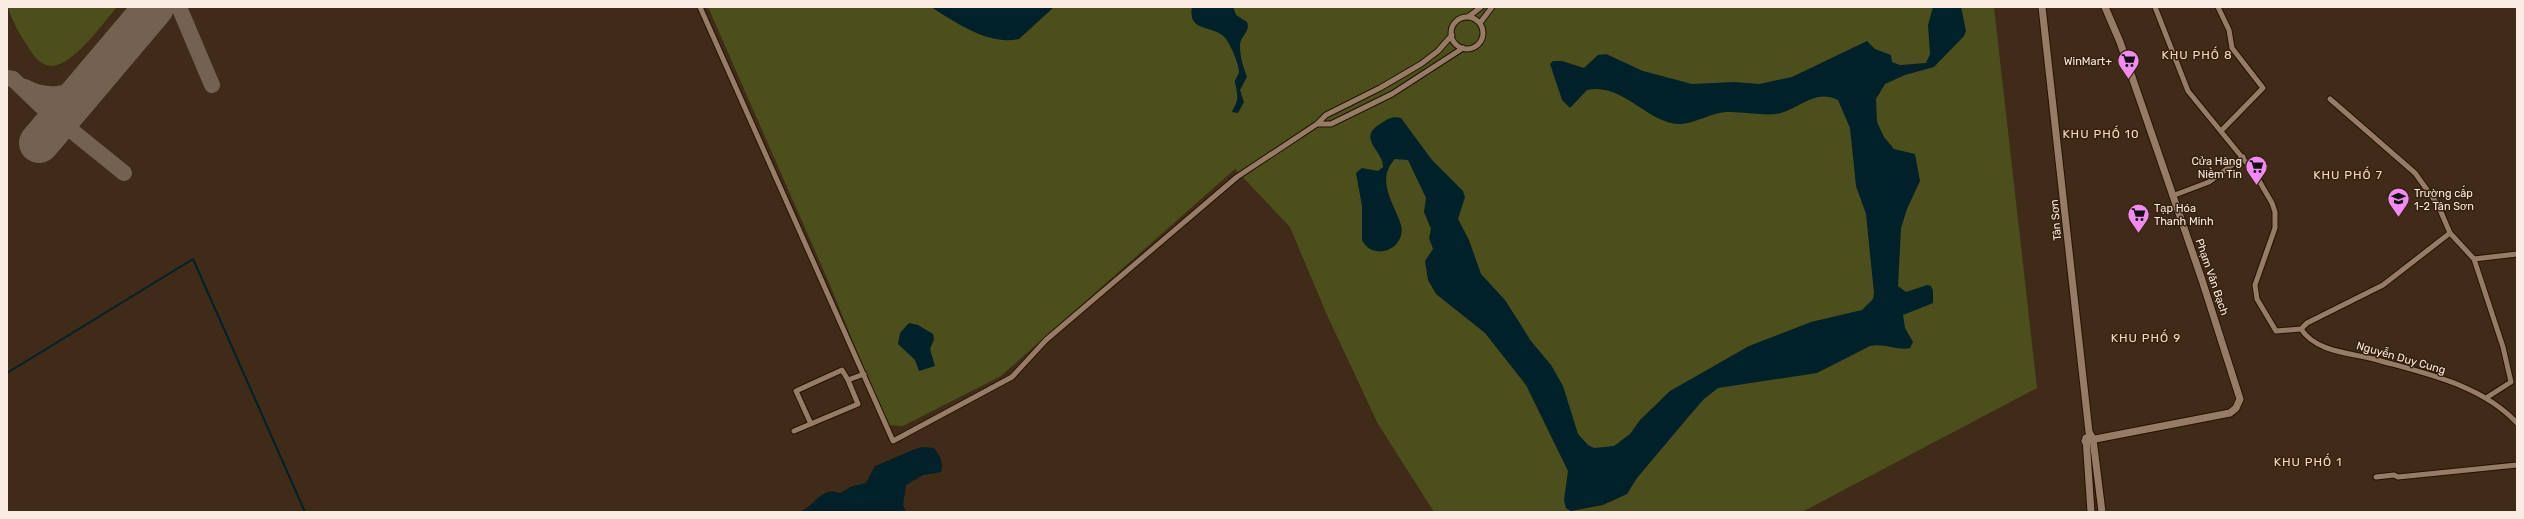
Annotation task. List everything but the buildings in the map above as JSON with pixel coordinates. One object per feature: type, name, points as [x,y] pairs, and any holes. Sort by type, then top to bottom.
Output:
[{"type":"street","points":[[700,7],[893,441],[1012,377],[1046,340],[1237,177],[1317,124],[1332,112],[1375,91],[1438,51],[1452,35],[1456,22],[1468,17],[1481,7]]},
{"type":"street","points":[[1480,23],[1492,7]]},
{"type":"street","name":"Tân Sơn","points":[[2042,7],[2067,212],[2089,432],[2093,439],[2102,512]]},
{"type":"street","name":"Phạm Văn Bạch","points":[[2085,441],[2230,413],[2239,402],[2239,393],[2207,295],[2122,49],[2105,7]]},
{"type":"street","points":[[2155,7],[2188,91],[2254,172],[2275,212],[2275,228],[2255,285],[2257,299],[2276,331],[2300,329],[2306,323],[2383,285],[2450,233]]},
{"type":"street","points":[[2218,7],[2228,30],[2232,48],[2263,88],[2221,131]]},
{"type":"street","points":[[1317,124],[1331,124],[1380,100],[1420,78],[1453,52],[1463,48],[1472,48],[1481,40],[1483,34],[1480,23],[1468,17]]},
{"type":"street","points":[[1452,35],[1456,43],[1463,48]]},
{"type":"street","points":[[1375,91],[1380,100]]},
{"type":"street","points":[[2330,99],[2415,173],[2438,205],[2450,233],[2474,259],[2503,347],[2511,382],[2486,398]]},
{"type":"street","points":[[2172,196],[2209,182],[2243,157]]},
{"type":"street","points":[[2474,259],[2517,254]]},
{"type":"street","name":"Nguyễn Duy Cung","points":[[2300,329],[2309,340],[2328,348],[2442,379],[2486,398],[2517,422]]},
{"type":"street","points":[[794,431],[811,424],[858,404],[842,370],[796,391],[811,424]]},
{"type":"street","points":[[848,380],[864,374]]},
{"type":"street","name":"Tân Sơn","points":[[2089,432],[2085,441],[2091,512]]},
{"type":"street","points":[[2376,476],[2394,475],[2398,477],[2517,465]]},
{"type":"green space","points":[[8,7],[117,7],[79,51],[61,64],[52,66],[40,62],[34,56],[16,27]]},
{"type":"green space","points":[[708,7],[1994,7],[2037,388],[1802,512],[1434,512],[1378,424],[1327,315],[1290,227],[1235,169],[1001,376],[903,426],[887,425],[827,278]]},
{"type":"water","points":[[931,7],[1054,7],[1019,39],[1008,40],[984,36],[961,26]]},
{"type":"water","points":[[1192,7],[1233,7],[1236,15],[1247,22],[1248,29],[1240,42],[1240,45],[1242,61],[1247,77],[1240,90],[1244,102],[1238,113],[1232,112],[1237,100],[1235,82],[1239,71],[1234,54],[1228,42],[1221,34],[1203,28],[1194,21],[1192,16]]},
{"type":"water","points":[[1933,7],[1961,7],[1966,31],[1964,36],[1934,67],[1905,75],[1885,84],[1876,99],[1877,122],[1884,137],[1894,149],[1915,154],[1920,181],[1907,209],[1901,228],[1898,286],[1906,292],[1927,285],[1931,286],[1933,291],[1933,303],[1903,315],[1905,328],[1913,342],[1910,348],[1900,349],[1880,345],[1870,346],[1817,373],[1718,388],[1704,399],[1690,415],[1637,478],[1627,494],[1603,505],[1571,511],[1566,508],[1564,500],[1568,471],[1526,385],[1485,333],[1436,294],[1428,280],[1425,261],[1433,249],[1429,238],[1431,229],[1424,212],[1426,198],[1408,160],[1395,159],[1389,167],[1386,183],[1401,225],[1402,231],[1399,241],[1392,248],[1376,251],[1370,249],[1362,240],[1362,206],[1356,173],[1362,168],[1378,171],[1383,167],[1380,156],[1371,140],[1370,135],[1373,129],[1390,118],[1401,118],[1432,160],[1463,191],[1465,197],[1458,219],[1469,240],[1481,274],[1505,300],[1531,341],[1551,365],[1563,386],[1578,434],[1588,445],[1594,448],[1614,446],[1630,434],[1640,420],[1670,391],[1749,346],[1811,322],[1862,310],[1873,299],[1874,293],[1866,214],[1856,186],[1850,128],[1838,100],[1830,97],[1816,98],[1781,113],[1775,114],[1726,112],[1688,123],[1670,123],[1658,118],[1613,92],[1600,89],[1587,90],[1570,108],[1562,100],[1550,64],[1553,61],[1562,61],[1584,68],[1598,55],[1606,54],[1643,71],[1692,84],[1734,82],[1759,84],[1792,77],[1867,41],[1875,49],[1891,55],[1892,62],[1900,65],[1926,63],[1930,54],[1928,25]]},
{"type":"water","points":[[909,323],[918,325],[933,334],[934,339],[930,349],[935,366],[919,371],[915,360],[898,344],[900,333]]},
{"type":"water","points":[[922,447],[934,448],[941,460],[941,472],[923,475],[906,485],[903,505],[906,512],[797,512],[808,507],[827,492],[834,491],[841,493],[850,487],[866,483],[875,466]]},
{"type":"waterway","points":[[7,373],[193,259],[305,512]]},
{"type":"taxiway","points":[[179,7],[212,85]]},
{"type":"taxiway","points":[[7,78],[13,79],[40,105],[124,173]]},
{"type":"taxiway","points":[[25,87],[41,93],[57,94],[65,93],[89,83]]},
{"type":"runway","points":[[39,143],[154,7]]},
{"type":"place","name":"WinMart+","points":[[2128,80]]},
{"type":"place","name":"Cửa Hàng Niềm Tin","points":[[2257,186]]},
{"type":"place","name":"Trường cấp 1-2 Tân Sơn","points":[[2398,218]]},
{"type":"place","name":"Tạp Hóa Thanh Minh","points":[[2138,234]]},
{"type":"district","name":"KHU PHỐ 8","points":[[2197,55]]},
{"type":"district","name":"KHU PHỐ 10","points":[[2101,134]]},
{"type":"district","name":"KHU PHỐ 7","points":[[2348,175]]},
{"type":"district","name":"KHU PHỐ 9","points":[[2146,338]]},
{"type":"district","name":"KHU PHỐ 1","points":[[2308,462]]}]
